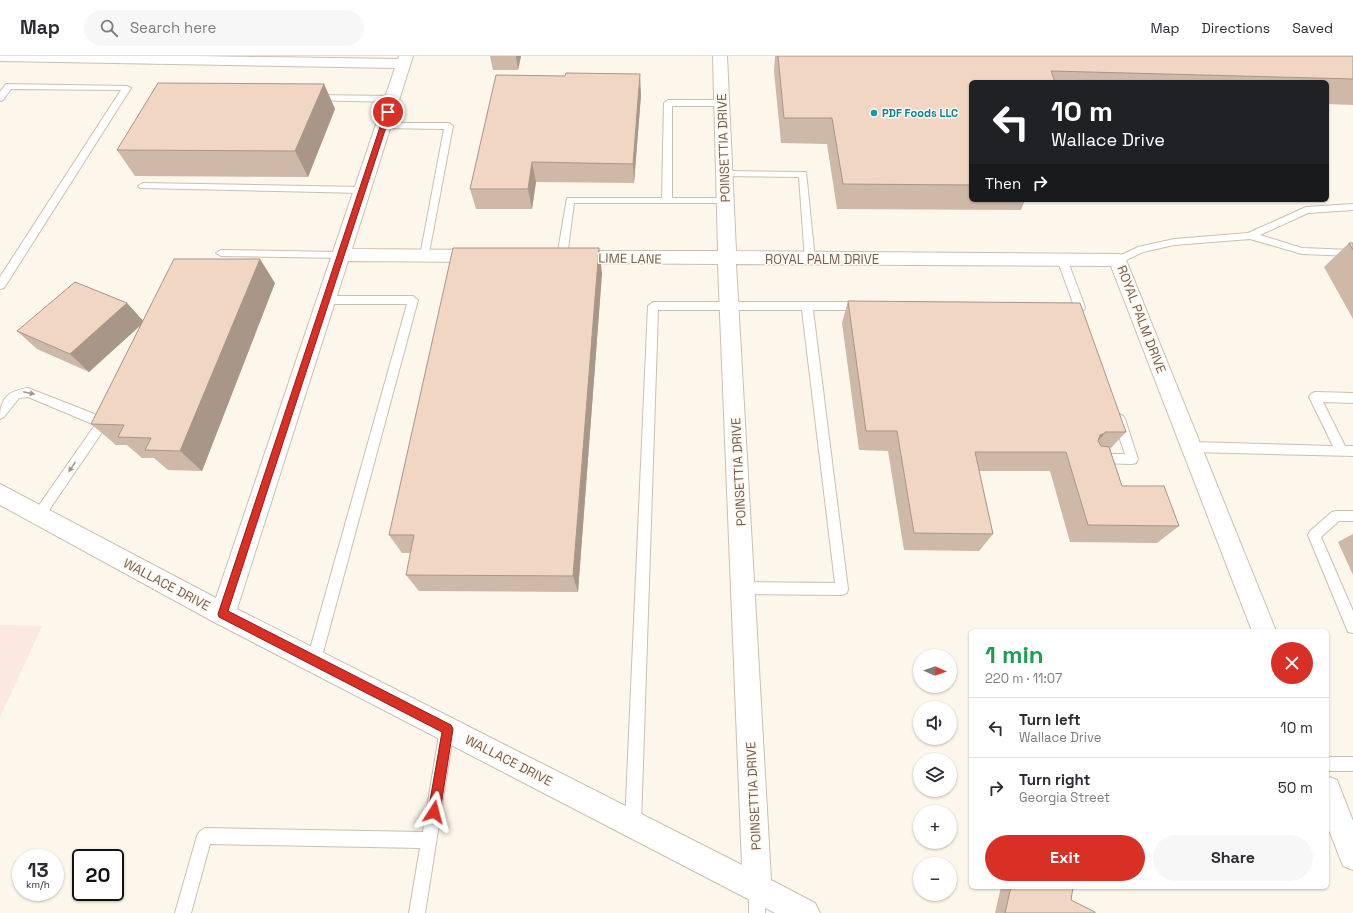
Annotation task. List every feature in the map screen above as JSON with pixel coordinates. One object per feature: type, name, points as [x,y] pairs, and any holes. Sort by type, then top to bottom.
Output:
[{"type":"street","name":"POINSETTIA DRIVE","points":[[720,56],[724,174],[757,888]]},
{"type":"street","points":[[8,57],[405,60],[223,614]]},
{"type":"street","points":[[341,255],[493,256]]},
{"type":"street","name":"LIME LANE","points":[[555,257],[728,259]]},
{"type":"street","name":"ROYAL PALM DRIVE","points":[[728,259],[1118,260],[1263,629]]},
{"type":"street","name":"WALLACE DRIVE","points":[[0,494],[223,614],[805,913]]},
{"type":"street","points":[[1329,795],[1353,856]]},
{"type":"lane","points":[[0,98],[9,86],[127,88],[0,285]]},
{"type":"lane","points":[[305,98],[392,99]]},
{"type":"lane","points":[[667,201],[668,103],[722,103]]},
{"type":"lane","points":[[383,126],[449,126],[424,256]]},
{"type":"lane","points":[[724,174],[803,174],[810,259]]},
{"type":"lane","points":[[142,186],[362,190]]},
{"type":"lane","points":[[555,257],[570,200],[726,201]]},
{"type":"lane","points":[[1118,260],[1141,248],[1174,242],[1250,236],[1306,210],[1353,207]]},
{"type":"lane","points":[[1250,236],[1302,251],[1353,253]]},
{"type":"lane","points":[[221,253],[341,255]]},
{"type":"lane","points":[[1062,259],[1085,321]]},
{"type":"lane","points":[[314,660],[413,300],[326,300]]},
{"type":"lane","points":[[633,824],[653,306],[877,306]]},
{"type":"lane","points":[[743,588],[842,589],[807,306]]},
{"type":"lane","points":[[1056,307],[1080,307]]},
{"type":"lane","points":[[0,414],[16,394],[28,392],[98,420],[101,425],[39,515]]},
{"type":"lane","points":[[1348,451],[1315,397],[1353,398]]},
{"type":"lane","points":[[1088,459],[1132,458],[1115,408]]},
{"type":"lane","points":[[1192,447],[1348,451]]},
{"type":"lane","points":[[1353,516],[1336,516],[1314,535],[1353,627]]},
{"type":"lane","points":[[417,913],[447,729]]},
{"type":"lane","points":[[1329,764],[1353,764]]},
{"type":"lane","points":[[183,913],[206,836],[430,840]]},
{"type":"lane","points":[[757,888],[757,913]]},
{"type":"shaded area","points":[[0,625],[42,626],[0,717]]},
{"type":"building","points":[[778,56],[1353,56],[1353,79],[1051,71],[1054,80],[969,80],[969,185],[843,184],[832,118],[784,118]]},
{"type":"building","points":[[566,73],[640,74],[633,164],[532,162],[528,189],[470,189],[496,75],[565,76]]},
{"type":"building","points":[[158,83],[324,84],[295,151],[117,150]]},
{"type":"building","points":[[1349,243],[1353,243],[1353,250]]},
{"type":"building","points":[[453,248],[599,248],[573,576],[406,575],[414,535],[389,535]]},
{"type":"building","points":[[174,259],[260,259],[180,451],[145,450],[151,438],[118,437],[124,425],[91,424]]},
{"type":"building","points":[[75,282],[127,303],[70,354],[17,331]]},
{"type":"building","points":[[848,301],[1080,303],[1126,432],[1105,432],[1100,435],[1098,441],[1101,446],[1109,447],[1122,486],[1164,486],[1179,526],[1088,525],[1066,452],[975,452],[993,534],[914,533],[897,431],[866,431]]},
{"type":"building","points":[[1011,889],[1073,889],[1071,900],[1095,912],[1095,913],[1005,913]]},
{"type":"place","name":"PDF Foods LLC","points":[[874,113]]},
{"type":"route","points":[[388,112],[223,614],[447,729],[434,812]]}]
